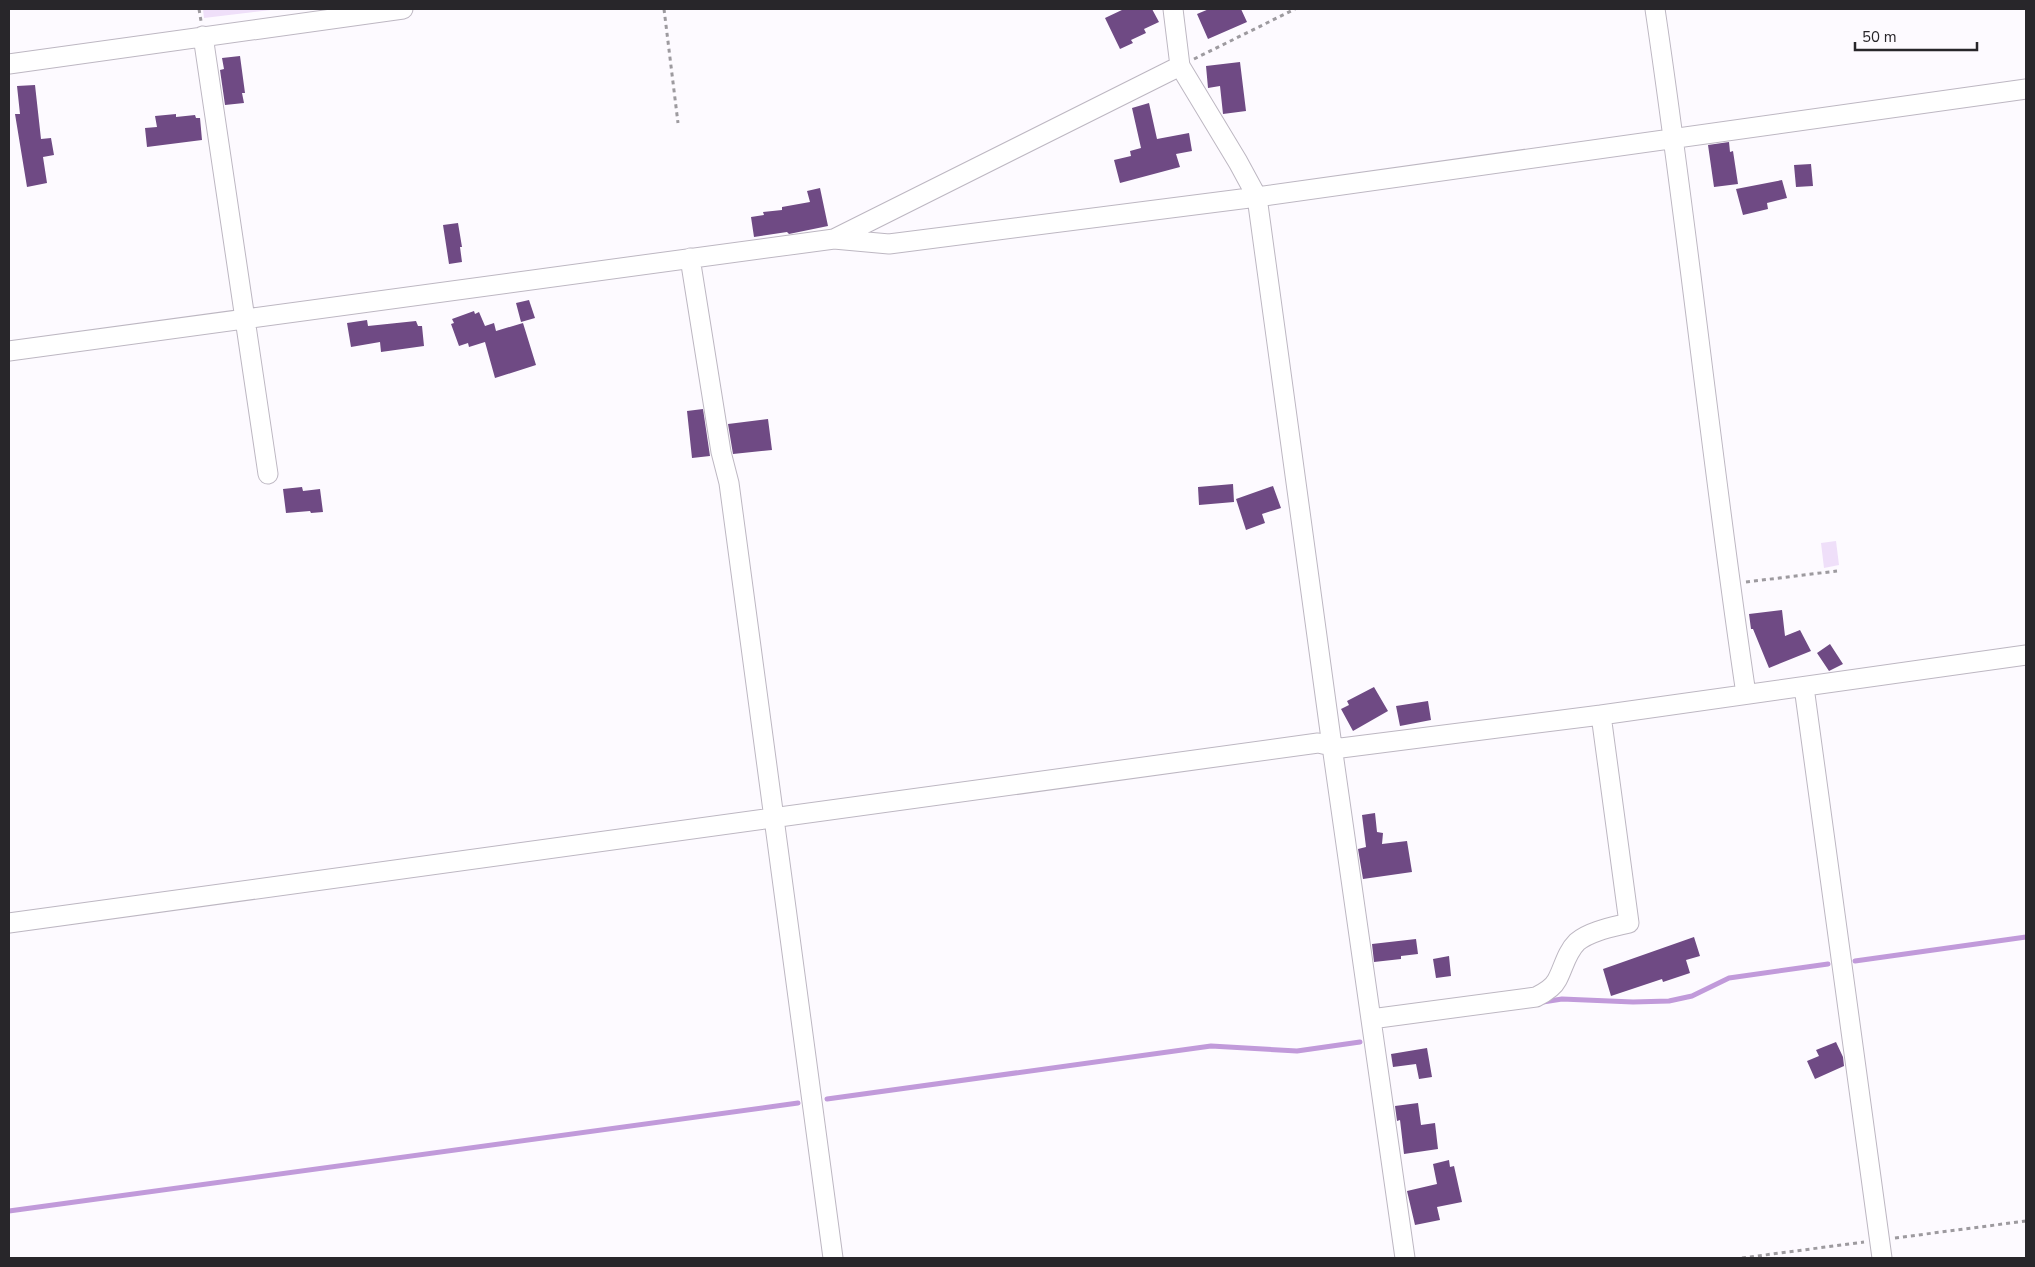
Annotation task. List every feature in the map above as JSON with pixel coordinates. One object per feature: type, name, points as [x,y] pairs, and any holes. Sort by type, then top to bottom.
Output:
[{"type":"street","points":[[9,64],[403,9]]},
{"type":"street","points":[[1173,9],[1180,66],[1257,197],[1332,746],[1405,1258]]},
{"type":"street","points":[[1655,9],[1675,139],[1730,584],[1746,694]]},
{"type":"street","points":[[203,36],[268,474]]},
{"type":"street","points":[[834,239],[1180,66]]},
{"type":"street","points":[[9,351],[834,239],[889,244],[1257,197],[2026,89]]},
{"type":"street","points":[[690,258],[721,452],[729,483],[833,1258]]},
{"type":"street","points":[[9,923],[1318,742],[1341,748],[1601,715],[2026,655]]},
{"type":"street","points":[[1804,686],[1882,1258]]},
{"type":"street","points":[[1371,1019],[1536,997],[1547,991],[1557,981],[1564,960],[1578,941],[1607,928],[1629,923],[1601,715]]},
{"type":"path","points":[[664,9],[678,123]]},
{"type":"path","points":[[1180,66],[1295,9]]},
{"type":"path","points":[[1730,584],[1837,571]]},
{"type":"path","points":[[1742,1258],[2026,1221]]},
{"type":"shaded area","points":[[203,9],[279,9],[204,18]]},
{"type":"shaded area","points":[[1836,541],[1839,565],[1824,568],[1821,543]]},
{"type":"building","points":[[1124,9],[1152,9],[1159,22],[1144,29],[1146,33],[1131,40],[1133,43],[1120,49],[1105,18]]},
{"type":"building","points":[[1209,9],[1241,9],[1247,22],[1208,39],[1197,14]]},
{"type":"building","points":[[240,56],[245,93],[242,93],[244,103],[225,105],[220,70],[224,69],[222,58]]},
{"type":"building","points":[[1240,62],[1246,111],[1223,114],[1220,86],[1208,88],[1206,66]]},
{"type":"building","points":[[35,85],[41,139],[51,138],[54,155],[43,157],[47,183],[27,187],[15,114],[20,114],[17,86]]},
{"type":"building","points":[[1149,103],[1157,139],[1189,133],[1192,151],[1176,154],[1180,167],[1120,183],[1114,160],[1131,156],[1130,151],[1141,148],[1132,108]]},
{"type":"building","points":[[176,114],[176,117],[195,115],[196,118],[200,118],[202,140],[147,147],[145,128],[157,127],[155,116]]},
{"type":"building","points":[[1729,142],[1730,152],[1733,151],[1738,184],[1714,187],[1708,145]]},
{"type":"building","points":[[1811,164],[1813,186],[1796,187],[1794,165]]},
{"type":"building","points":[[1782,180],[1787,198],[1767,203],[1768,209],[1743,215],[1736,189]]},
{"type":"building","points":[[820,188],[828,226],[789,234],[787,232],[754,237],[751,217],[764,215],[763,212],[782,210],[782,207],[810,202],[807,191]]},
{"type":"building","points":[[458,223],[462,247],[460,247],[462,262],[449,264],[443,225]]},
{"type":"building","points":[[529,300],[535,318],[521,322],[516,303]]},
{"type":"building","points":[[474,311],[475,314],[479,312],[485,326],[494,323],[496,331],[523,323],[536,365],[495,378],[485,342],[469,347],[468,343],[459,346],[451,324],[454,323],[452,319]]},
{"type":"building","points":[[367,320],[368,326],[416,321],[418,326],[422,326],[424,346],[381,352],[380,342],[351,347],[347,323]]},
{"type":"building","points":[[703,409],[710,456],[692,458],[687,411]]},
{"type":"building","points":[[768,419],[772,450],[733,454],[728,424]]},
{"type":"building","points":[[1233,484],[1234,502],[1199,505],[1198,487]]},
{"type":"building","points":[[1273,486],[1281,508],[1262,514],[1265,523],[1246,530],[1236,499]]},
{"type":"building","points":[[302,487],[303,491],[320,489],[323,512],[286,513],[283,489]]},
{"type":"building","points":[[1782,610],[1785,636],[1800,630],[1811,651],[1769,668],[1753,629],[1751,629],[1749,614]]},
{"type":"building","points":[[1830,644],[1843,664],[1829,671],[1817,653]]},
{"type":"building","points":[[1374,687],[1388,711],[1353,731],[1341,709],[1349,705],[1347,701]]},
{"type":"building","points":[[1428,701],[1431,720],[1400,726],[1396,706]]},
{"type":"building","points":[[1375,813],[1377,832],[1383,833],[1382,844],[1407,841],[1412,872],[1363,879],[1358,849],[1366,847],[1362,815]]},
{"type":"building","points":[[1694,937],[1700,956],[1686,960],[1690,973],[1663,982],[1662,979],[1611,996],[1603,969]]},
{"type":"building","points":[[1416,939],[1418,954],[1401,956],[1401,959],[1374,962],[1372,944]]},
{"type":"building","points":[[1449,956],[1451,976],[1436,978],[1433,959]]},
{"type":"building","points":[[1836,1042],[1843,1057],[1844,1066],[1815,1079],[1807,1061],[1819,1056],[1816,1050]]},
{"type":"building","points":[[1427,1048],[1432,1077],[1419,1079],[1416,1064],[1393,1067],[1391,1054]]},
{"type":"building","points":[[1418,1103],[1421,1125],[1435,1123],[1438,1149],[1404,1154],[1400,1120],[1397,1121],[1395,1106]]},
{"type":"building","points":[[1449,1160],[1450,1167],[1454,1166],[1462,1202],[1437,1207],[1440,1220],[1415,1225],[1407,1191],[1437,1184],[1433,1164]]},
{"type":"waterway","points":[[1855,961],[2026,937]]},
{"type":"waterway","points":[[1543,1002],[1562,999],[1633,1002],[1669,1001],[1692,996],[1729,978],[1828,964]]},
{"type":"waterway","points":[[827,1099],[1211,1046],[1297,1051],[1360,1042]]},
{"type":"waterway","points":[[9,1211],[798,1103]]}]
